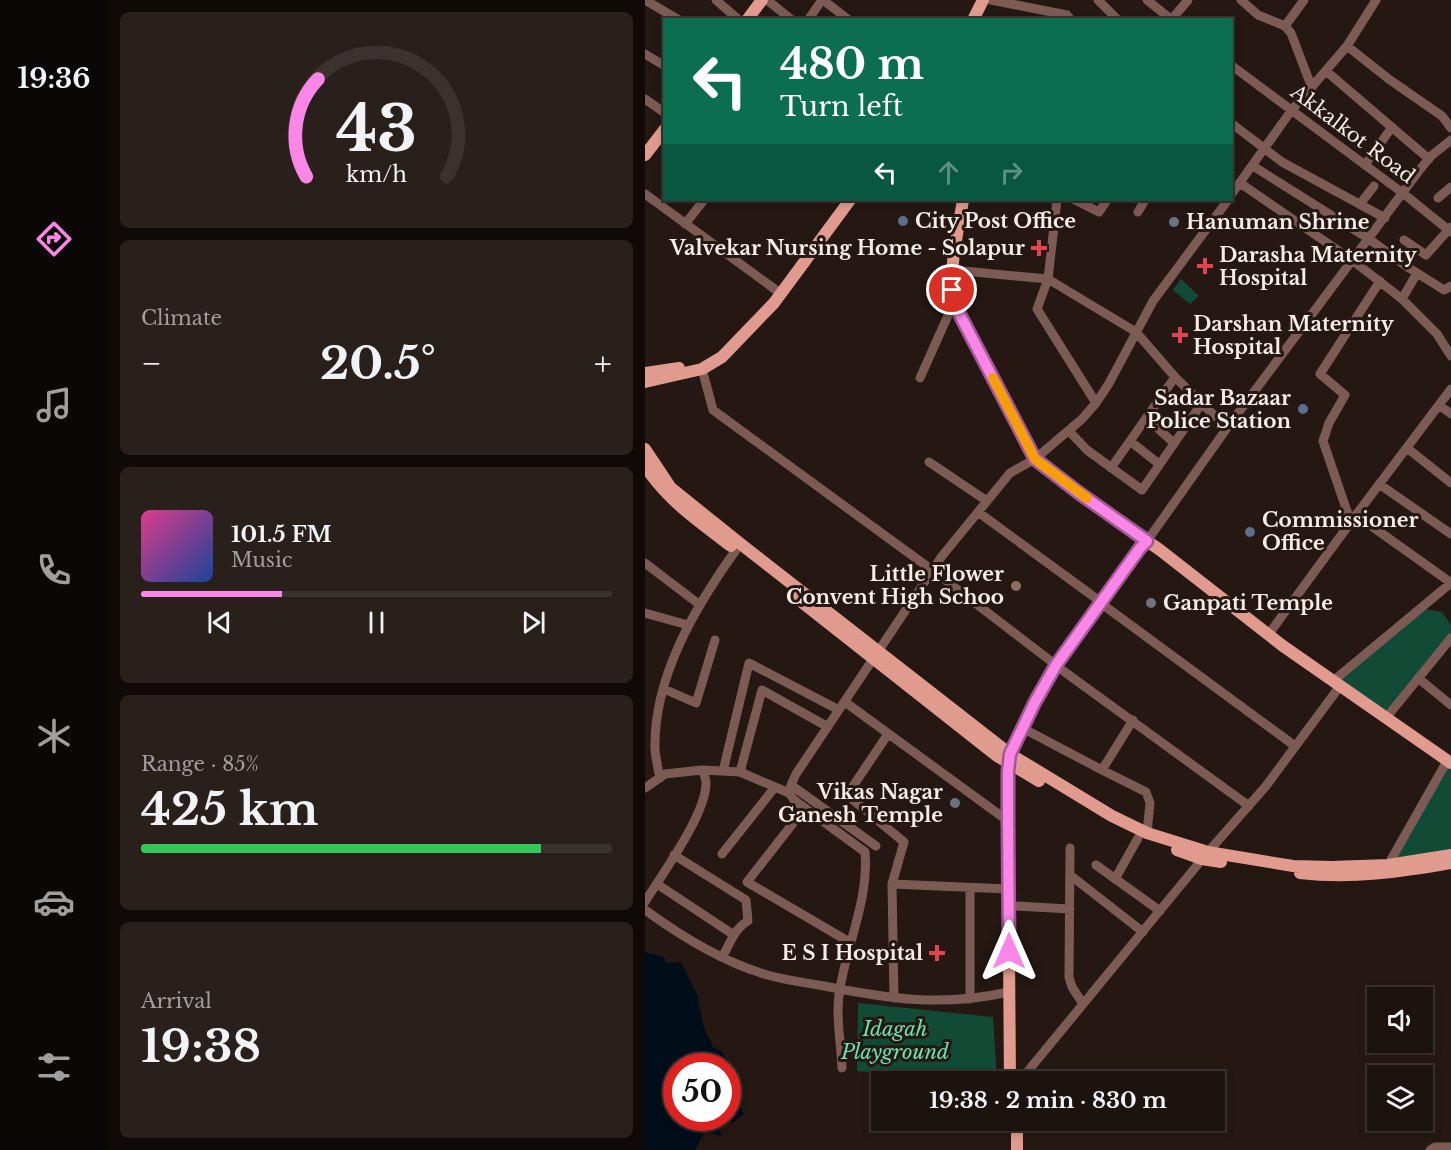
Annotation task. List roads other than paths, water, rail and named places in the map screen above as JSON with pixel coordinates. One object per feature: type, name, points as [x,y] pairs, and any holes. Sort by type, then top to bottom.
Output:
[{"type":"main road","points":[[749,18],[765,0]]},
{"type":"main road","points":[[967,18],[972,0]]},
{"type":"main road","points":[[974,18],[983,0]]},
{"type":"main road","points":[[981,18],[983,0]]},
{"type":"main road","points":[[645,155],[663,132]]},
{"type":"main road","points":[[645,373],[688,367],[714,355],[776,290],[841,201]]},
{"type":"main road","points":[[645,381],[702,369],[722,357],[774,303],[849,201]]},
{"type":"main road","points":[[963,201],[953,270],[954,302],[1035,459],[1268,634],[1449,762]]},
{"type":"main road","points":[[645,449],[671,489],[1013,761],[1142,835],[1205,855],[1327,876],[1401,872],[1451,863]]},
{"type":"main road","points":[[645,466],[655,482],[679,507],[876,654]]},
{"type":"main road","points":[[1010,1071],[1008,821],[1013,761],[1034,705],[1103,604],[1145,553],[1147,541]]},
{"type":"main road","points":[[1018,1071],[1013,761],[1059,667]]},
{"type":"main road","points":[[1205,855],[1293,866],[1332,867],[1388,865],[1451,855]]},
{"type":"main road","points":[[1010,1131],[1010,1150]]},
{"type":"main road","points":[[1017,1131],[1017,1150]]},
{"type":"street","points":[[645,0],[676,18]]},
{"type":"street","points":[[716,0],[737,18]]},
{"type":"street","points":[[765,0],[789,18]]},
{"type":"street","points":[[809,18],[822,0],[846,18]]},
{"type":"street","points":[[991,0],[1032,4],[1067,15],[1069,18]]},
{"type":"street","points":[[1098,0],[1116,18]]},
{"type":"street","points":[[1147,0],[1171,18]]},
{"type":"street","points":[[1173,18],[1188,0]]},
{"type":"street","points":[[1241,0],[1258,15],[1285,26],[1291,33],[1312,88]]},
{"type":"street","points":[[1285,26],[1304,0]]},
{"type":"street","points":[[1233,192],[1291,111],[1347,46],[1376,0]]},
{"type":"street","points":[[1347,46],[1390,80],[1442,116],[1451,128]]},
{"type":"street","points":[[645,54],[663,65]]},
{"type":"street","name":"Akkalkot Road","points":[[1233,67],[1450,230]]},
{"type":"street","points":[[1326,71],[1429,159]]},
{"type":"street","points":[[645,99],[663,112]]},
{"type":"street","points":[[1233,125],[1282,162],[1385,218]]},
{"type":"street","points":[[1365,165],[1392,127]]},
{"type":"street","points":[[1147,541],[1227,428],[1352,260],[1429,159],[1451,140]]},
{"type":"street","points":[[1253,166],[1369,239],[1444,290],[1451,286]]},
{"type":"street","points":[[1240,183],[1352,260],[1402,299],[1437,334],[1451,356]]},
{"type":"street","points":[[1360,204],[1374,186]]},
{"type":"street","points":[[1439,198],[1451,187]]},
{"type":"street","points":[[645,194],[776,290]]},
{"type":"street","points":[[685,224],[703,201]]},
{"type":"street","points":[[1057,201],[1048,279],[1037,309],[1096,403]]},
{"type":"street","points":[[1077,201],[1099,212],[1106,201]]},
{"type":"street","points":[[1138,212],[1144,201]]},
{"type":"street","points":[[790,789],[828,726],[932,570],[1010,473],[1035,459],[1069,431],[1096,403],[1108,386],[1153,301],[1227,201]]},
{"type":"street","points":[[1404,240],[1426,255],[1450,230]]},
{"type":"street","points":[[1406,266],[1416,249]]},
{"type":"street","points":[[953,270],[1048,279],[1136,332],[1175,377],[1227,428]]},
{"type":"street","points":[[1402,299],[1417,273]]},
{"type":"street","points":[[1027,1071],[1205,855],[1249,806],[1295,747],[1337,683],[1450,583],[1353,519],[1323,441],[1329,423],[1345,395],[1320,374],[1380,281]]},
{"type":"street","points":[[919,378],[954,302]]},
{"type":"street","points":[[1443,344],[1451,334]]},
{"type":"street","points":[[702,369],[713,411],[932,570],[1059,667],[1249,806]]},
{"type":"street","points":[[1111,468],[1175,377]]},
{"type":"street","points":[[1268,634],[1451,389]]},
{"type":"street","points":[[1069,431],[1087,450],[1141,490],[1202,404]]},
{"type":"street","points":[[1439,405],[1451,414]]},
{"type":"street","points":[[1146,418],[1174,443]]},
{"type":"street","points":[[1130,441],[1159,464]]},
{"type":"street","points":[[1407,448],[1451,483]]},
{"type":"street","points":[[929,462],[987,501]]},
{"type":"street","points":[[1379,484],[1451,534]]},
{"type":"street","points":[[978,512],[1295,747]]},
{"type":"street","points":[[660,778],[655,751],[657,724],[664,689],[674,658],[688,625],[736,550]]},
{"type":"street","points":[[645,563],[700,605]]},
{"type":"street","points":[[645,613],[688,625]]},
{"type":"street","points":[[664,689],[696,703],[715,640]]},
{"type":"street","points":[[1386,718],[1450,642]]},
{"type":"street","points":[[723,771],[749,663],[842,706],[888,734],[1008,821]]},
{"type":"street","points":[[1418,678],[1451,705]]},
{"type":"street","points":[[740,772],[762,690],[828,726]]},
{"type":"street","points":[[1102,770],[1133,720]]},
{"type":"street","points":[[1028,731],[1146,792],[1150,803],[1142,835],[1115,879]]},
{"type":"street","points":[[888,734],[847,795],[904,842],[892,884],[894,998]]},
{"type":"street","points":[[1388,865],[1449,762]]},
{"type":"street","points":[[645,902],[696,816],[707,781],[702,770]]},
{"type":"street","points":[[645,788],[665,774],[702,770],[740,772],[775,787],[790,789],[876,846]]},
{"type":"street","points":[[722,854],[775,787]]},
{"type":"street","points":[[790,789],[794,800],[865,852],[864,883],[840,989],[838,1008],[842,1068]]},
{"type":"street","points":[[805,808],[747,882],[851,943]]},
{"type":"street","points":[[1070,848],[1069,977],[1072,987],[1083,1004]]},
{"type":"street","points":[[674,855],[745,900],[748,921],[742,924],[734,935],[723,956]]},
{"type":"street","points":[[1096,865],[1160,911]]},
{"type":"street","points":[[1070,875],[1143,932]]},
{"type":"street","points":[[657,884],[734,935]]},
{"type":"street","points":[[892,884],[1008,889]]},
{"type":"street","points":[[970,889],[970,999]]},
{"type":"street","points":[[1014,906],[1070,909]]},
{"type":"street","points":[[645,910],[693,941],[762,974],[894,998],[951,1001],[1009,992]]},
{"type":"street","points":[[1433,1149],[1451,1147]]},
{"type":"water","points":[[645,952],[664,957],[666,963],[681,962],[697,995],[704,1027],[713,1047],[722,1053],[663,1053],[663,1131],[720,1131],[722,1136],[705,1132],[695,1150],[645,1150]]},
{"type":"place","name":"City Post Office","points":[[903,221]]},
{"type":"place","name":"Hanuman Shrine","points":[[1174,222]]},
{"type":"place","name":"Valvekar Nursing Home - Solapur","points":[[1039,248]]},
{"type":"place","name":"Darasha Maternity Hospital","points":[[1205,266]]},
{"type":"place","name":"Darshan Maternity Hospital","points":[[1180,335]]},
{"type":"place","name":"Sadar Bazaar Police Station","points":[[1303,409]]},
{"type":"place","name":"Commissioner Office","points":[[1250,532]]},
{"type":"place","name":"Little Flower Convent High Schoo","points":[[1016,586]]},
{"type":"place","name":"Ganpati Temple","points":[[1151,603]]},
{"type":"place","name":"Vikas Nagar Ganesh Temple","points":[[955,803]]},
{"type":"place","name":"E S I Hospital","points":[[937,953]]},
{"type":"park label","name":"Idagah Playground","points":[[895,1040]]}]
